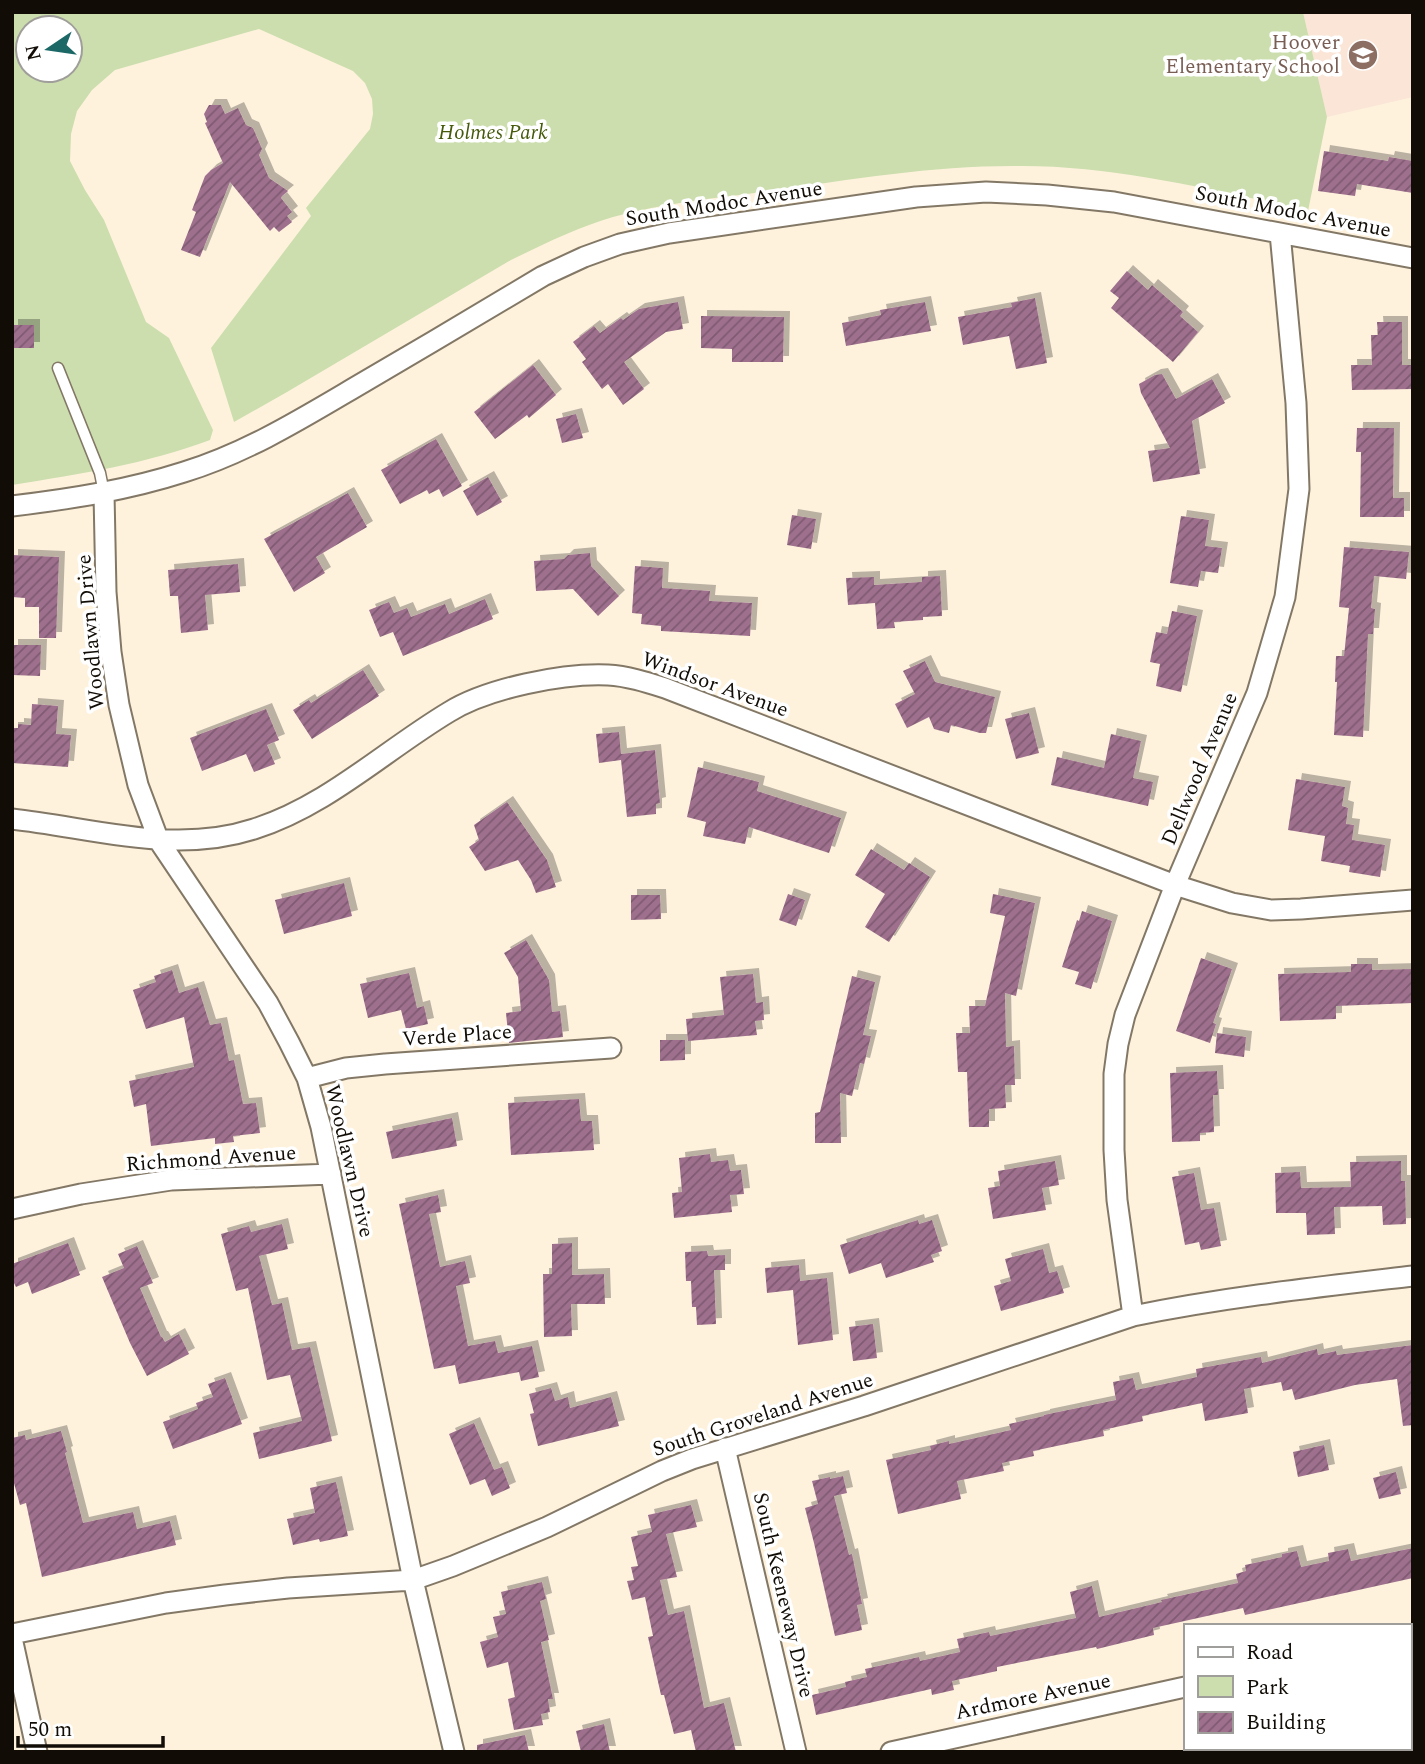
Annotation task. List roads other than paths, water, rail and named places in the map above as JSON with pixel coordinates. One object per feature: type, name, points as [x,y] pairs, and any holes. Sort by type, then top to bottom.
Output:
[{"type":"street","name":"South Modoc Avenue","points":[[12,506],[104,493],[185,472],[234,453],[289,426],[543,276],[620,244],[669,233],[916,197],[986,192],[1114,202],[1413,258]]},
{"type":"street","name":"Dellwood Avenue","points":[[1133,1316],[1117,1200],[1114,1150],[1114,1074],[1118,1044],[1125,1016],[1175,885],[1257,693],[1285,597],[1298,489],[1296,403],[1280,233]]},
{"type":"street","name":"Woodlawn Drive","points":[[104,493],[106,592],[111,652],[119,705],[138,785],[159,841],[268,1003],[307,1078],[321,1126],[414,1580],[454,1752]]},
{"type":"street","name":"Windsor Avenue","points":[[12,819],[159,841],[194,841],[225,837],[277,821],[305,808],[451,710],[484,696],[517,685],[586,675],[610,675],[665,688],[1175,885],[1232,904],[1271,910],[1413,900]]},
{"type":"street","name":"Verde Place","points":[[307,1078],[346,1068],[384,1064],[611,1048]]},
{"type":"street","name":"Richmond Avenue","points":[[12,1209],[81,1194],[171,1180],[331,1174]]},
{"type":"street","name":"South Groveland Avenue","points":[[12,1636],[189,1600],[288,1588],[414,1580],[547,1527],[662,1471],[725,1448],[864,1406],[1133,1316],[1257,1294],[1413,1276]]},
{"type":"street","name":"South Keeneway Drive","points":[[725,1448],[796,1752]]},
{"type":"street","points":[[12,1636],[37,1752]]},
{"type":"street","name":"Ardmore Avenue","points":[[891,1752],[1184,1687]]},
{"type":"lane","points":[[58,368],[100,473],[104,493]]},
{"type":"place","name":"Hoover Elementary School","points":[[1363,55]]},
{"type":"park label","name":"Holmes Park","points":[[493,133]]}]
